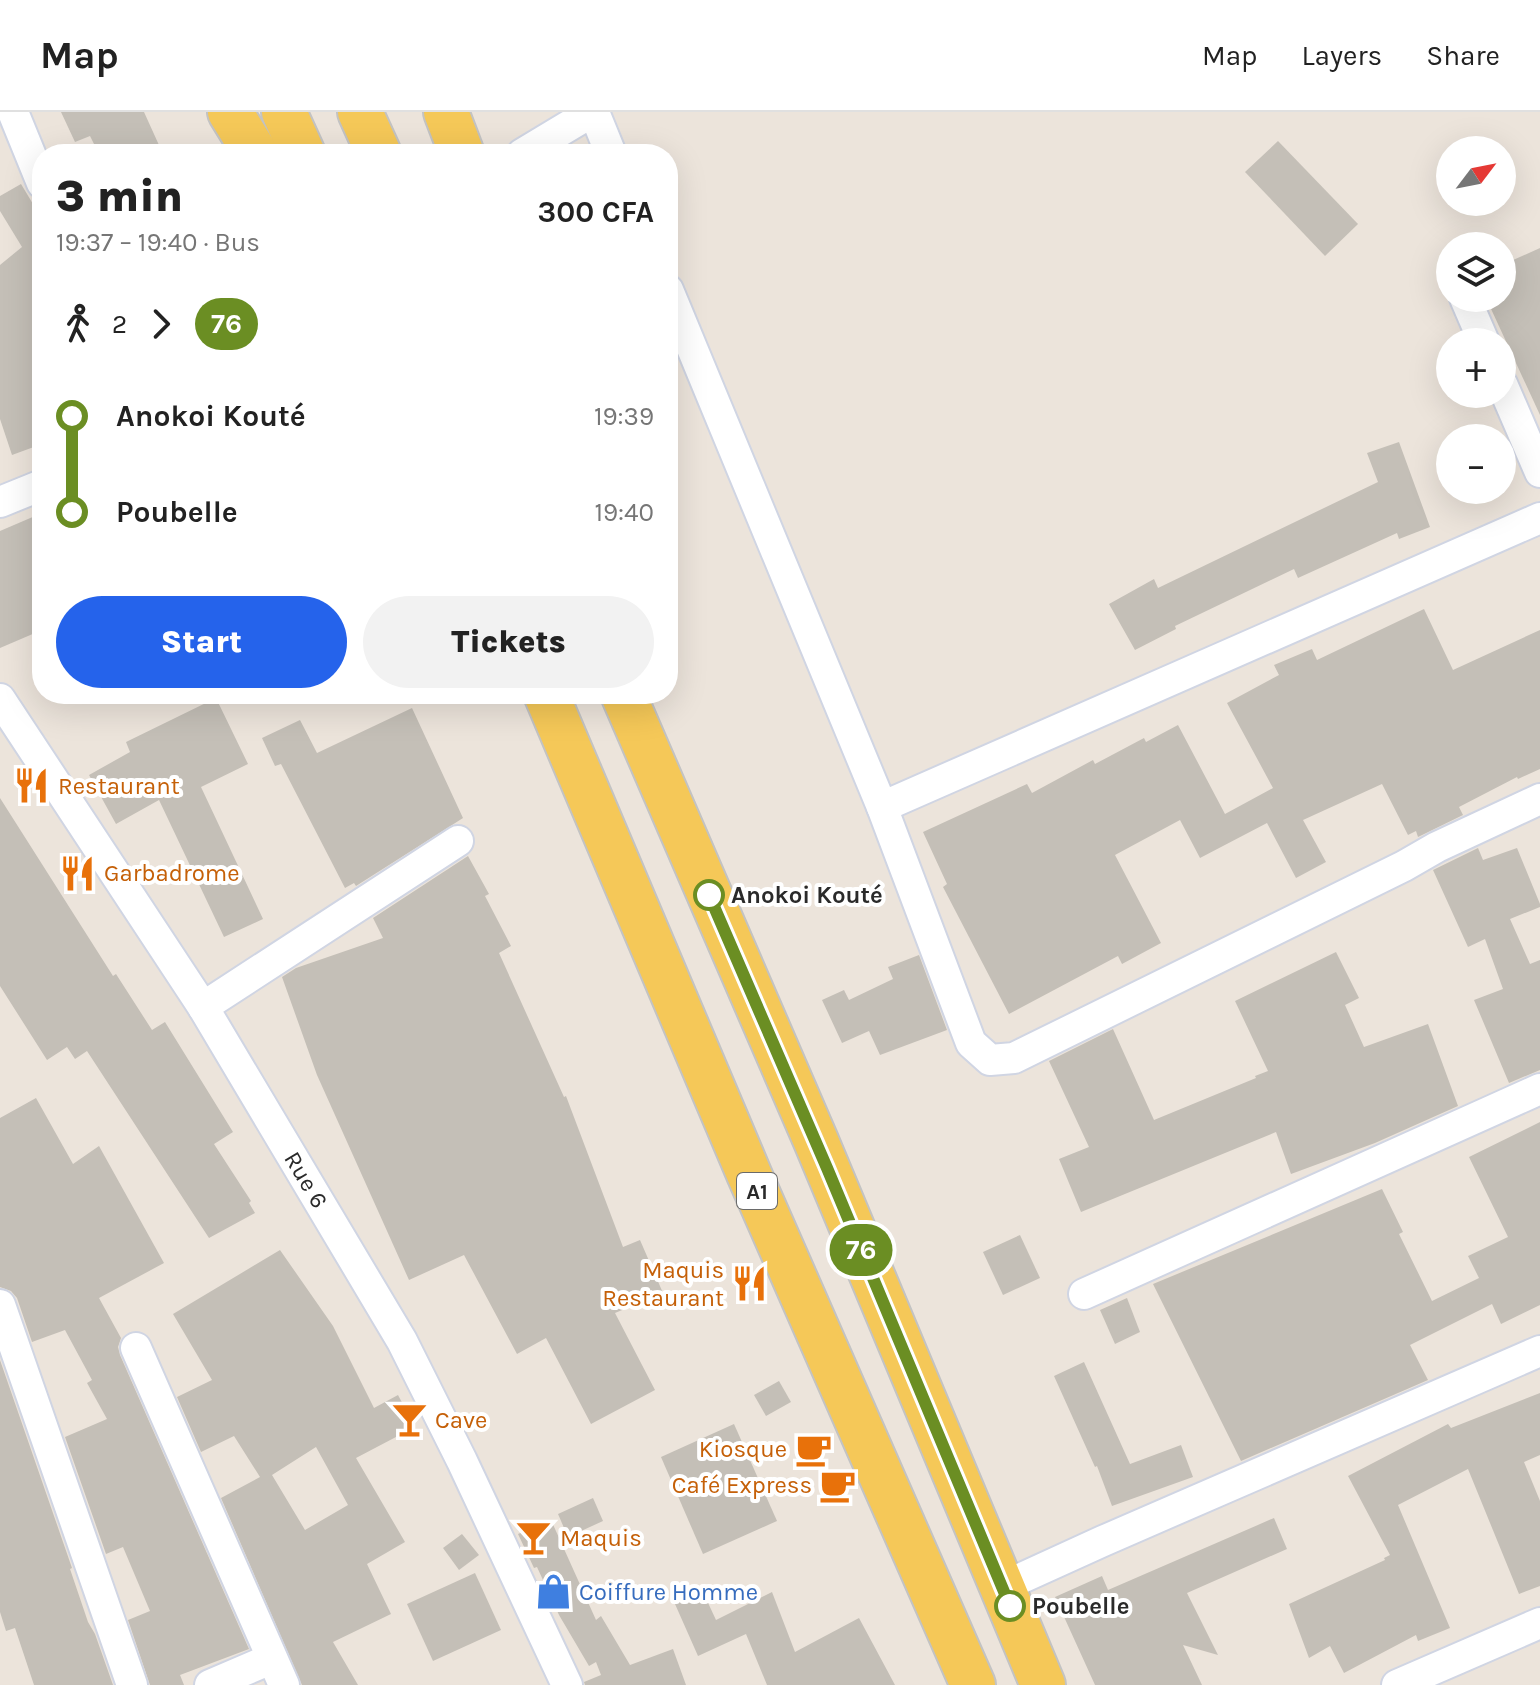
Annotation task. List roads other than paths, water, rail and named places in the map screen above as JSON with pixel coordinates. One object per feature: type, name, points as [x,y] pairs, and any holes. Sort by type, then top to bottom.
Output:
[{"type":"main road","points":[[230,112],[250,144]]},
{"type":"main road","points":[[284,112],[298,144]]},
{"type":"main road","points":[[360,112],[374,144]]},
{"type":"main road","points":[[446,112],[458,144]]},
{"type":"main road","name":"A1","points":[[550,704],[749,1174],[973,1685]]},
{"type":"main road","points":[[627,704],[816,1141],[1043,1685]]},
{"type":"street","points":[[13,112],[32,159]]},
{"type":"street","points":[[539,144],[593,112],[607,144]]},
{"type":"street","points":[[678,314],[882,807],[971,1043],[990,1060],[1014,1058],[1437,847],[1540,799]]},
{"type":"street","points":[[1512,408],[1540,472]]},
{"type":"street","points":[[0,502],[32,489]]},
{"type":"street","points":[[882,807],[1540,518]]},
{"type":"street","name":"Rue 6","points":[[0,699],[203,1007],[402,1341],[567,1685]]},
{"type":"street","points":[[203,1007],[458,841]]},
{"type":"street","points":[[1084,1294],[1540,1089]]},
{"type":"street","points":[[0,1305],[132,1685]]},
{"type":"street","points":[[136,1348],[278,1672],[210,1685]]},
{"type":"street","points":[[1002,1587],[1540,1351]]},
{"type":"street","points":[[1397,1685],[1540,1623]]},
{"type":"place","name":"Restaurant","points":[[32,786]]},
{"type":"place","name":"Garbadrome","points":[[78,873]]},
{"type":"place","name":"Anokoi Kouté","points":[[709,895]]},
{"type":"place","name":"Maquis Restaurant","points":[[750,1284]]},
{"type":"place","name":"Cave","points":[[409,1420]]},
{"type":"place","name":"Kiosque","points":[[813,1449]]},
{"type":"place","name":"Café Express","points":[[838,1485]]},
{"type":"place","name":"Maquis","points":[[534,1538]]},
{"type":"place","name":"Coiffure Homme","points":[[553,1592]]},
{"type":"place","name":"Poubelle","points":[[1010,1606]]}]
